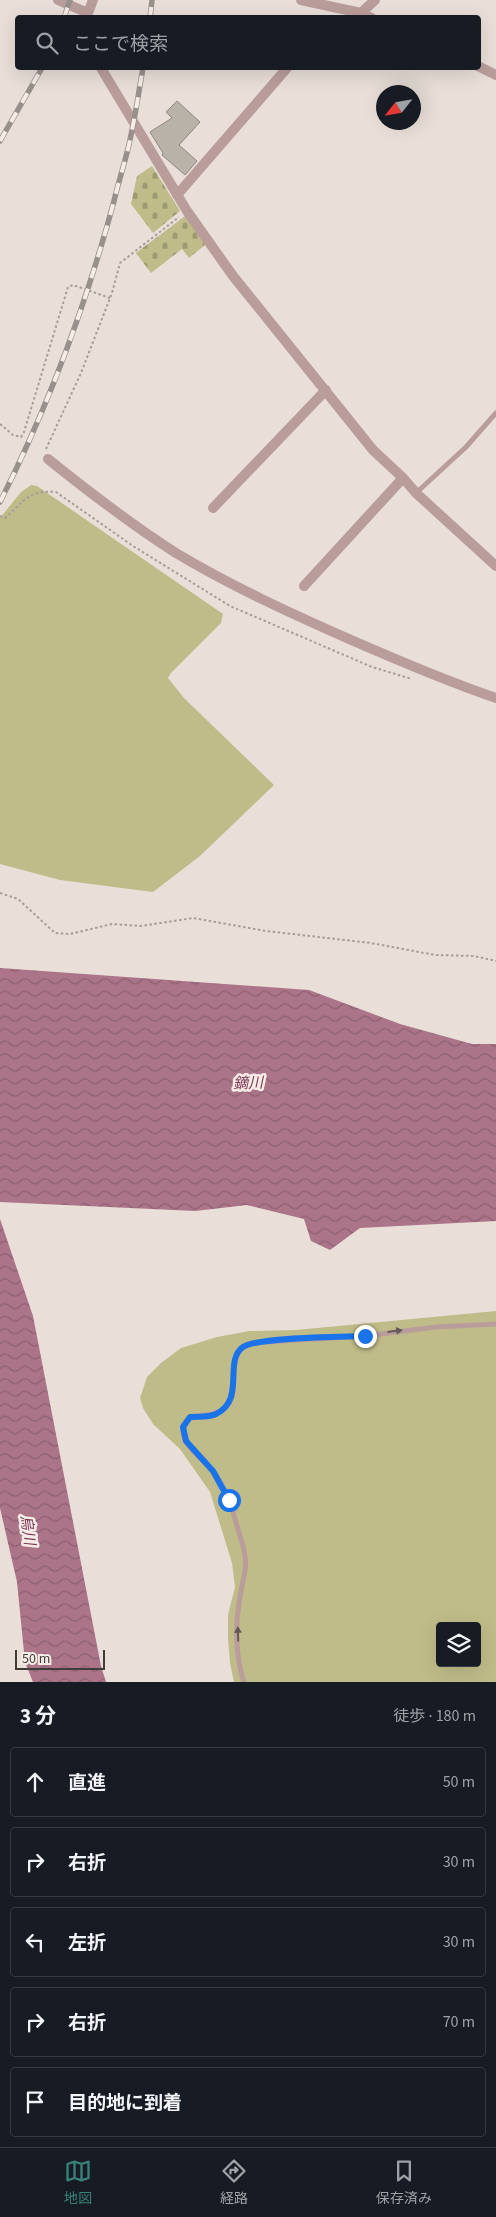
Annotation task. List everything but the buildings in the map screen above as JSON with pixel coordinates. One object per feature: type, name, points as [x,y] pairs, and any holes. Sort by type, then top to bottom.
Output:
[{"type":"street","points":[[58,0],[86,15]]},
{"type":"street","points":[[88,15],[93,0]]},
{"type":"street","points":[[301,0],[365,15]]},
{"type":"street","points":[[361,13],[374,0]]},
{"type":"street","points":[[333,15],[338,9]]},
{"type":"street","points":[[481,68],[496,75]]},
{"type":"street","points":[[102,70],[187,211],[233,276],[373,450],[403,478],[416,494],[496,566]]},
{"type":"street","points":[[177,195],[285,70]]},
{"type":"street","points":[[213,508],[326,390]]},
{"type":"street","points":[[48,460],[176,552],[230,584],[298,617],[397,660],[496,698]]},
{"type":"street","points":[[304,586],[403,478]]},
{"type":"lane","points":[[416,494],[466,448],[496,413]]},
{"type":"lane","points":[[244,1682],[239,1655],[238,1616],[241,1590],[247,1567],[245,1554],[223,1487],[213,1471],[186,1441],[183,1427],[185,1421],[190,1417],[217,1414],[227,1406],[232,1394],[236,1357],[241,1348],[251,1343],[365,1336],[436,1327],[496,1324]]},
{"type":"path","points":[[48,460],[45,453],[47,444],[81,373],[110,298],[120,263],[187,211]]},
{"type":"path","points":[[0,424],[12,435],[20,437],[24,432],[68,287],[73,285],[110,298]]},
{"type":"path","points":[[0,516],[5,518],[29,496],[40,491],[56,492],[133,546],[230,606],[372,666],[419,681]]},
{"type":"path","points":[[0,893],[18,899],[54,933],[70,934],[112,924],[141,926],[193,918],[266,931],[371,943],[435,955],[474,956],[496,961]]},
{"type":"green space","points":[[152,166],[180,211],[153,233],[131,204],[137,176]]},
{"type":"green space","points":[[185,216],[206,244],[189,258],[182,249],[151,273],[136,253]]},
{"type":"green space","points":[[31,485],[37,486],[223,614],[221,623],[168,678],[184,698],[274,785],[200,856],[153,892],[60,880],[0,864],[0,518],[21,492]]},
{"type":"green space","points":[[496,1311],[496,1682],[234,1682],[228,1638],[228,1615],[235,1587],[232,1563],[210,1492],[180,1449],[153,1424],[143,1408],[140,1398],[147,1377],[161,1363],[181,1348],[217,1337],[249,1331],[296,1330]]},
{"type":"water","name":"鏑川","points":[[0,968],[309,990],[400,1024],[472,1044],[496,1044],[496,1221],[360,1228],[330,1250],[311,1241],[304,1219],[247,1205],[195,1211],[0,1202]]},
{"type":"water","name":"烏川","points":[[0,1219],[33,1316],[101,1666],[106,1682],[33,1682],[25,1662],[17,1582],[0,1508]]},
{"type":"railway","points":[[65,15],[70,0]]},
{"type":"railway","points":[[150,15],[152,0]]},
{"type":"railway","points":[[0,141],[41,70]]},
{"type":"railway","points":[[0,502],[35,429],[79,316],[103,240],[127,152],[143,70]]},
{"type":"route","points":[[229,1500],[213,1471],[186,1441],[183,1427],[185,1421],[190,1417],[217,1414],[227,1406],[232,1394],[236,1357],[241,1348],[251,1343],[274,1340],[365,1336]]}]
